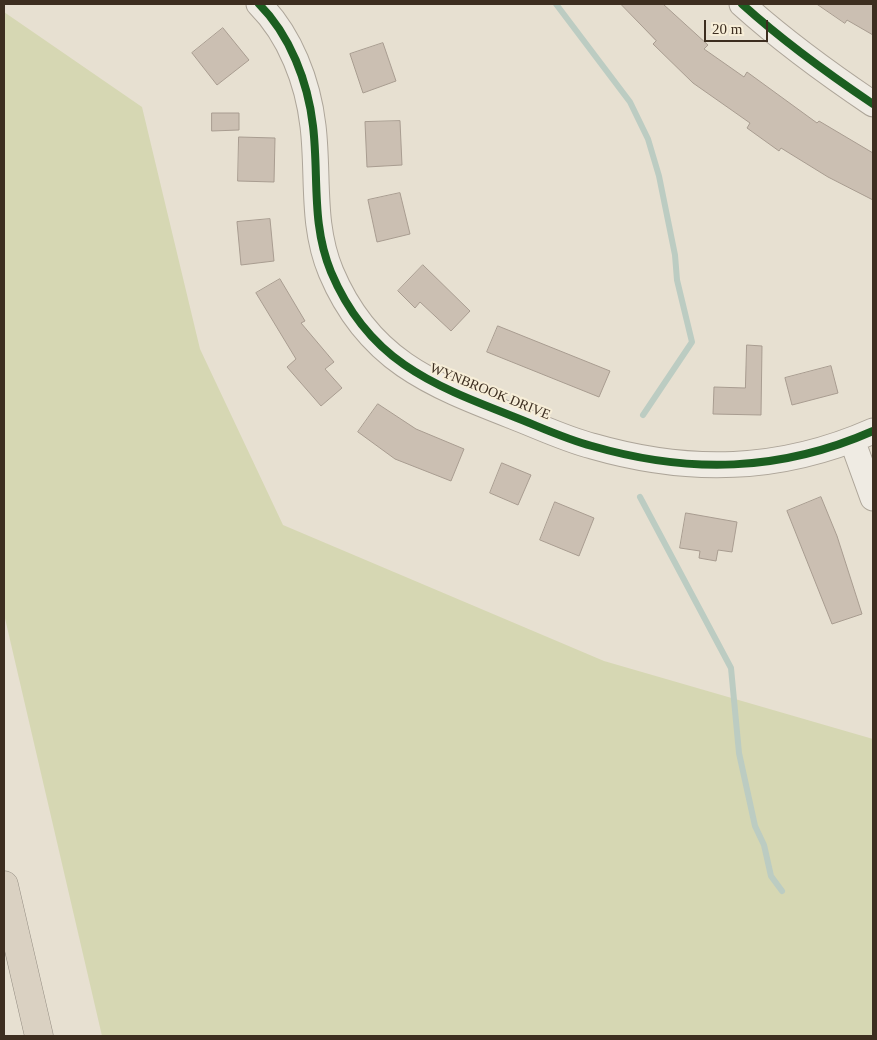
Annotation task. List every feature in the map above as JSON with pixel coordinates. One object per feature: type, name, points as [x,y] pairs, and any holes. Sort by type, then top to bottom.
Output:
[{"type":"highway","points":[[4,886],[39,1036]]},
{"type":"street","name":"WYNBROOK DRIVE","points":[[259,4],[285,40],[307,91],[314,126],[318,221],[331,272],[347,304],[368,332],[389,354],[417,375],[444,390],[590,446],[681,465],[728,466],[770,462],[812,453],[863,435]]},
{"type":"street","points":[[742,4],[773,32],[816,66],[873,104]]},
{"type":"street","points":[[863,435],[873,498]]},
{"type":"green space","points":[[4,12],[142,107],[200,349],[283,525],[604,661],[873,739],[873,1036],[102,1036],[4,614]]},
{"type":"building","points":[[621,4],[663,4],[708,45],[704,49],[744,77],[747,72],[817,123],[819,121],[873,153],[873,200],[828,177],[781,148],[779,151],[747,128],[750,123],[693,83],[653,44],[656,41]]},
{"type":"building","points":[[817,4],[873,4],[873,35],[847,20],[845,23]]},
{"type":"building","points":[[223,28],[249,60],[217,85],[192,53]]},
{"type":"building","points":[[383,43],[396,81],[363,93],[350,54]]},
{"type":"building","points":[[212,113],[239,113],[239,130],[212,131]]},
{"type":"building","points":[[400,121],[402,165],[367,167],[365,122]]},
{"type":"building","points":[[239,137],[275,138],[274,182],[238,181]]},
{"type":"building","points":[[400,193],[410,234],[377,242],[368,200]]},
{"type":"building","points":[[270,219],[274,261],[241,265],[237,222]]},
{"type":"building","points":[[423,265],[470,311],[451,331],[420,302],[415,308],[398,291]]},
{"type":"building","points":[[280,279],[305,321],[301,323],[334,362],[325,369],[342,388],[321,406],[287,367],[296,359],[256,293]]},
{"type":"building","points":[[498,326],[610,371],[599,397],[487,352]]},
{"type":"building","points":[[747,345],[762,346],[761,415],[713,414],[714,387],[745,388]]},
{"type":"building","points":[[831,366],[838,393],[792,405],[785,378]]},
{"type":"building","points":[[378,404],[416,429],[464,449],[451,481],[395,459],[358,432]]},
{"type":"building","points":[[502,463],[531,475],[518,505],[490,493]]},
{"type":"building","points":[[821,497],[837,536],[862,614],[832,624],[787,511]]},
{"type":"building","points":[[555,502],[594,518],[579,556],[540,540]]},
{"type":"building","points":[[686,513],[737,522],[732,552],[718,550],[716,561],[699,558],[700,551],[680,548]]},
{"type":"waterway","points":[[556,4],[630,102],[648,139],[659,176],[675,255],[677,280],[692,342],[643,415]]},
{"type":"waterway","points":[[640,497],[731,668],[739,753],[755,826],[764,845],[771,876],[782,891]]},
{"type":"cycle path","points":[[259,4],[280,30],[296,60],[307,93],[311,109],[315,145],[318,218],[325,254],[331,272],[346,302],[363,327],[383,348],[405,365],[428,380],[454,392],[562,436],[628,455],[664,461],[699,464],[769,461],[804,455],[838,445],[873,431]]},
{"type":"cycle path","points":[[742,4],[773,31],[873,104]]}]
